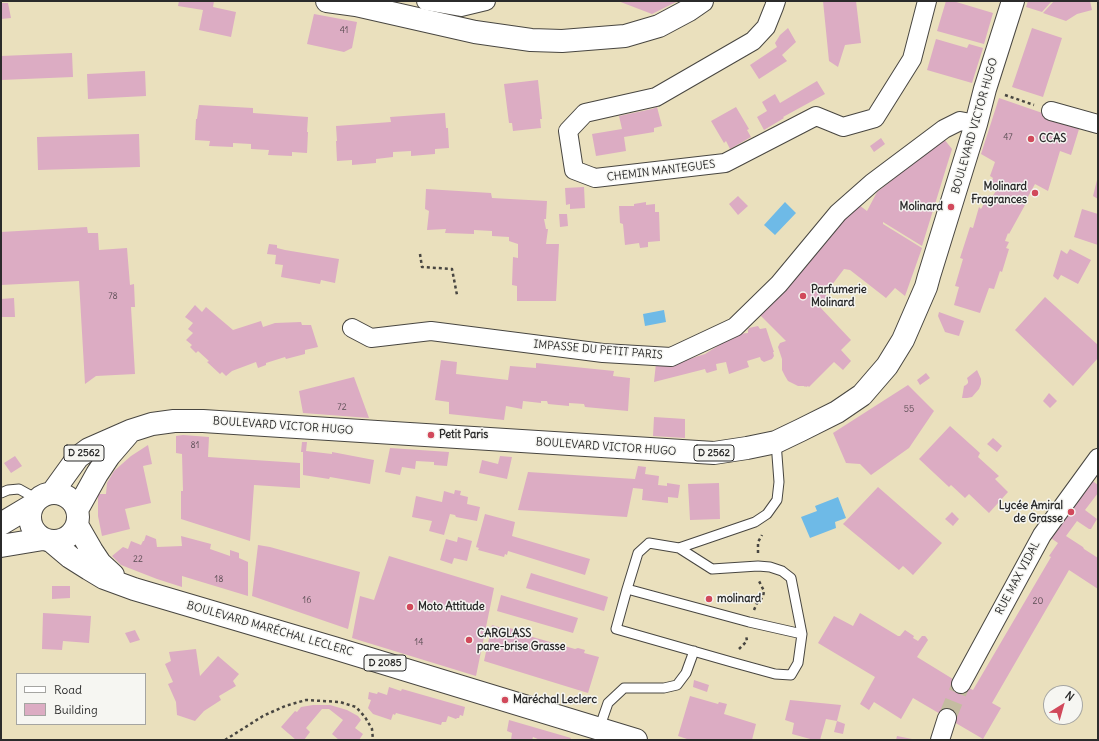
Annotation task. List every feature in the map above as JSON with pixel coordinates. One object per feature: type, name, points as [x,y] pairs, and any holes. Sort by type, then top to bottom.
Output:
[{"type":"main road","points":[[327,1],[356,3],[474,32],[531,40],[562,42],[625,36],[659,26],[702,1]]},
{"type":"main road","name":"BOULEVARD VICTOR HUGO","points":[[40,499],[78,457],[89,449],[130,431],[152,424],[174,421],[203,421],[714,453],[776,442],[837,412],[862,395],[887,366],[903,340],[926,288],[976,124],[985,89],[1013,1]]},
{"type":"main road","name":"D 2562","points":[[77,518],[97,474],[109,456],[130,431]]},
{"type":"main road","points":[[1,546],[47,540],[59,541],[67,538],[73,532],[77,518],[73,502],[66,495],[57,492],[40,499],[29,515],[30,525],[35,533],[47,540]]},
{"type":"main road","name":"D 2562","points":[[1,524],[40,499]]},
{"type":"main road","name":"D 2085","points":[[77,518],[92,551],[100,563],[113,575],[134,589]]},
{"type":"main road","name":"D 2085","points":[[47,540],[89,570],[104,578],[134,589]]},
{"type":"main road","name":"BOULEVARD MARÉCHAL LECLERC","points":[[134,589],[636,740]]},
{"type":"street","points":[[426,1],[462,7],[486,1]]},
{"type":"street","name":"CHEMIN MANTEGUES","points":[[776,1],[766,27],[753,41],[656,97],[585,113],[568,131],[574,170],[595,178],[725,163],[816,116],[843,127],[875,118],[912,59],[928,1]]},
{"type":"street","points":[[1051,111],[1098,124]]},
{"type":"street","name":"IMPASSE DU PETIT PARIS","points":[[352,328],[372,338],[431,331],[603,353],[671,357],[735,327],[779,284],[838,213],[872,183],[944,129],[960,121],[976,124]]},
{"type":"street","name":"RUE MAX VIDAL","points":[[961,684],[1042,534],[1098,458]]},
{"type":"street","points":[[940,740],[947,718]]},
{"type":"lane","points":[[679,548],[755,522],[767,514],[777,500],[780,482],[776,442]]},
{"type":"lane","points":[[1,493],[8,490],[19,489],[40,499]]},
{"type":"lane","points":[[649,543],[679,548],[712,569],[758,566],[770,567],[782,571],[791,578],[802,634],[798,663],[791,675],[775,674],[616,629],[626,589],[638,553],[649,543]]},
{"type":"lane","points":[[626,589],[749,622],[802,634]]},
{"type":"lane","points":[[599,729],[608,703],[624,688],[664,688],[677,685],[686,673],[694,651]]},
{"type":"path","points":[[985,89],[1051,111]]},
{"type":"path","points":[[420,254],[422,267],[452,269],[457,294]]},
{"type":"path","points":[[757,577],[764,591],[763,596],[757,603]]},
{"type":"path","points":[[739,650],[747,641]]},
{"type":"path","points":[[225,740],[263,716],[285,706],[306,700],[340,702],[356,707],[365,717],[372,729],[373,740]]},
{"type":"water","points":[[785,202],[796,213],[775,235],[764,225]]},
{"type":"water","points":[[664,310],[666,322],[645,326],[643,314]]},
{"type":"water","points":[[838,497],[846,518],[835,522],[836,528],[810,538],[801,517],[817,511],[815,506]]},
{"type":"building","points":[[179,1],[214,1],[213,7],[236,12],[231,37],[199,30],[203,10],[178,6]]},
{"type":"building","points":[[618,1],[678,1],[652,14]]},
{"type":"building","points":[[823,1],[856,1],[861,43],[845,45],[838,67],[829,61]]},
{"type":"building","points":[[946,1],[953,1],[993,13],[984,44],[937,31]]},
{"type":"building","points":[[1028,1],[1051,2],[1042,12],[1026,7]]},
{"type":"building","points":[[1054,1],[1090,1],[1092,10],[1077,14],[1066,21],[1043,13]]},
{"type":"building","points":[[1,3],[8,3],[11,18],[1,19]]},
{"type":"building","points":[[314,14],[357,22],[352,48],[344,52],[307,44]]},
{"type":"building","points":[[788,28],[796,42],[782,55],[787,61],[759,79],[750,65],[777,47],[775,43],[780,35]]},
{"type":"building","points":[[1032,28],[1062,38],[1043,97],[1012,87]]},
{"type":"building","points":[[936,39],[967,48],[969,44],[983,48],[972,83],[927,70]]},
{"type":"building","points":[[72,53],[73,77],[1,80],[1,56]]},
{"type":"building","points":[[145,71],[146,96],[88,99],[87,74]]},
{"type":"building","points":[[538,80],[542,119],[540,119],[541,128],[513,131],[512,123],[509,123],[504,84]]},
{"type":"building","points":[[817,81],[825,94],[783,117],[784,118],[764,130],[757,117],[767,111],[762,102],[775,94],[780,103]]},
{"type":"building","points":[[999,98],[1080,126],[1071,155],[1060,151],[1048,191],[1035,184],[1009,234],[1008,233],[1005,241],[1009,242],[1006,248],[1009,249],[1002,272],[1000,271],[994,289],[989,288],[980,313],[954,305],[959,287],[955,286],[963,259],[960,258],[970,227],[973,228],[979,207],[981,209],[989,195],[992,197],[996,191],[989,187],[993,178],[990,176],[995,162],[981,154]]},
{"type":"building","points":[[199,105],[253,108],[253,113],[308,117],[307,153],[292,152],[292,156],[268,155],[269,150],[251,149],[251,144],[233,143],[233,147],[209,146],[210,141],[195,140],[196,119]]},
{"type":"building","points":[[657,107],[662,126],[654,128],[654,132],[624,137],[626,151],[596,156],[592,134],[622,129],[619,116]]},
{"type":"building","points":[[736,107],[749,129],[747,130],[751,137],[730,149],[726,141],[724,143],[711,121]]},
{"type":"building","points":[[445,113],[446,128],[448,128],[449,148],[435,149],[435,154],[411,156],[411,151],[393,152],[393,157],[376,159],[376,163],[352,165],[352,160],[337,161],[336,126],[391,122],[390,117]]},
{"type":"building","points":[[139,134],[140,167],[38,170],[37,137]]},
{"type":"building","points":[[881,138],[885,144],[874,152],[870,146]]},
{"type":"building","name":"Parfumerie Molinard","points":[[944,139],[952,149],[922,246],[883,222],[883,224],[922,248],[905,296],[895,288],[886,298],[850,270],[844,269],[825,294],[828,296],[819,306],[851,340],[841,350],[851,361],[843,370],[834,362],[809,387],[798,386],[788,381],[782,370],[782,359],[778,347],[780,343],[786,341],[759,314],[769,306],[849,213],[859,205],[867,211],[877,192]]},
{"type":"building","points":[[1098,180],[1098,199],[1093,196]]},
{"type":"building","points":[[584,187],[585,208],[570,209],[570,204],[566,205],[565,188]]},
{"type":"building","points":[[426,189],[491,193],[492,198],[547,201],[546,219],[544,219],[546,229],[548,229],[546,244],[559,244],[556,301],[517,301],[517,286],[512,285],[513,257],[518,258],[518,244],[509,241],[509,237],[492,236],[492,231],[474,230],[474,234],[445,233],[446,229],[427,230],[429,211],[425,209]]},
{"type":"building","points":[[738,196],[748,206],[738,215],[729,204]]},
{"type":"building","points":[[646,202],[646,205],[655,204],[655,212],[659,212],[660,241],[648,242],[648,247],[640,248],[639,243],[625,245],[623,224],[620,223],[619,206],[634,206],[634,204]]},
{"type":"building","points":[[1082,209],[1098,214],[1098,245],[1074,237]]},
{"type":"building","points":[[559,214],[567,214],[568,226],[560,227]]},
{"type":"building","points":[[87,227],[88,233],[98,233],[99,250],[127,248],[130,285],[134,284],[135,307],[131,307],[135,374],[96,376],[85,384],[79,281],[1,285],[1,232]]},
{"type":"building","points":[[269,244],[277,245],[277,248],[285,250],[339,259],[335,283],[321,280],[320,284],[281,277],[283,265],[275,264],[276,255],[267,254]]},
{"type":"building","points":[[1070,249],[1091,260],[1078,284],[1061,275],[1058,280],[1053,276],[1061,250],[1067,254]]},
{"type":"building","points":[[1045,297],[1098,345],[1098,358],[1073,386],[1015,330]]},
{"type":"building","points":[[14,298],[15,317],[1,317],[1,299]]},
{"type":"building","points":[[195,305],[202,312],[206,307],[233,330],[261,321],[263,327],[275,323],[301,322],[302,325],[311,325],[318,347],[305,350],[305,354],[286,359],[285,357],[266,363],[266,365],[258,368],[256,362],[232,371],[226,376],[222,372],[220,374],[198,351],[196,353],[190,347],[192,345],[186,340],[193,333],[188,329],[193,323],[185,317]]},
{"type":"building","points":[[939,312],[964,321],[959,336],[945,332],[938,316]]},
{"type":"building","points":[[758,326],[760,329],[766,328],[774,352],[772,359],[764,362],[760,357],[747,361],[749,367],[729,374],[726,362],[716,364],[717,370],[707,373],[705,369],[654,382],[656,363],[676,363],[705,354],[738,334],[748,333],[749,328]]},
{"type":"building","points":[[441,360],[457,362],[456,374],[508,380],[510,366],[536,368],[536,363],[614,371],[613,376],[630,378],[628,411],[585,407],[584,404],[569,403],[569,406],[548,404],[547,401],[541,401],[541,403],[523,401],[522,409],[506,406],[504,420],[449,414],[449,402],[435,400]]},
{"type":"building","points":[[977,370],[981,379],[979,389],[972,397],[962,398],[964,386],[968,383],[967,378]]},
{"type":"building","points":[[926,373],[930,378],[920,385],[917,380]]},
{"type":"building","points":[[354,377],[369,418],[303,413],[299,391]]},
{"type":"building","points":[[908,385],[934,411],[909,448],[871,475],[860,464],[846,463],[833,433]]},
{"type":"building","points":[[1049,393],[1057,401],[1050,408],[1043,401]]},
{"type":"building","points":[[654,417],[685,419],[685,438],[653,436]]},
{"type":"building","points":[[950,426],[980,453],[978,457],[999,476],[995,479],[1008,492],[989,513],[969,494],[965,498],[951,485],[949,487],[919,459]]},
{"type":"building","points":[[183,435],[209,437],[208,457],[300,463],[300,488],[254,485],[250,541],[181,519],[181,491],[183,491],[182,454],[176,453],[176,436]]},
{"type":"building","points":[[993,438],[1002,446],[997,452],[987,444]]},
{"type":"building","points":[[302,442],[307,442],[306,451],[332,454],[332,452],[374,460],[370,484],[330,477],[329,479],[303,475],[303,452],[301,452]]},
{"type":"building","points":[[148,445],[152,464],[143,466],[151,503],[125,509],[130,529],[102,536],[98,516],[98,494],[106,494],[107,483],[114,471],[131,456]]},
{"type":"building","points":[[390,448],[449,452],[447,466],[434,465],[434,462],[416,461],[415,469],[402,467],[400,475],[385,472]]},
{"type":"building","points":[[15,456],[22,466],[11,473],[4,463]]},
{"type":"building","points":[[500,456],[512,457],[507,479],[479,473],[482,460],[498,464]]},
{"type":"building","points":[[638,466],[646,467],[645,474],[659,476],[658,485],[667,486],[667,483],[680,485],[678,498],[668,497],[668,503],[642,500],[643,489],[633,488],[627,517],[518,510],[528,472],[635,479]]},
{"type":"building","name":"Lycée Amiral de Grasse","points":[[1090,479],[1098,485],[1098,493],[1085,510],[1097,519],[1091,529],[1077,521],[1066,536],[1098,558],[1098,589],[1069,570],[992,703],[1001,708],[983,739],[913,698],[901,719],[874,702],[869,710],[860,704],[875,677],[818,643],[834,616],[853,626],[860,613],[898,636],[900,636],[905,630],[914,636],[913,638],[918,641],[922,636],[925,636],[928,640],[917,657],[973,690],[1051,557],[1049,556],[1058,543],[1048,536]]},
{"type":"building","points":[[719,483],[720,519],[690,520],[688,484]]},
{"type":"building","points":[[878,487],[942,543],[913,575],[903,566],[899,570],[843,524]]},
{"type":"building","points":[[455,490],[461,491],[460,495],[468,497],[467,504],[480,507],[477,521],[456,517],[455,515],[450,514],[444,535],[429,531],[432,521],[412,517],[416,496],[442,502],[444,491],[454,494]]},
{"type":"building","points":[[952,512],[959,519],[953,526],[945,519]]},
{"type":"building","points":[[485,514],[515,522],[512,536],[590,559],[585,575],[508,551],[507,555],[505,554],[504,557],[478,550],[479,548],[476,547]]},
{"type":"building","points":[[146,535],[156,539],[157,547],[182,546],[181,536],[211,544],[210,549],[230,556],[230,550],[239,553],[239,558],[248,562],[248,596],[182,576],[182,587],[121,565],[112,556],[123,547],[128,549],[131,541],[141,545]]},
{"type":"building","points":[[458,537],[472,541],[467,561],[454,558],[452,564],[440,560],[446,539],[457,542]]},
{"type":"building","points":[[258,545],[360,572],[348,629],[252,596]]},
{"type":"building","name":"Moto Attitude","points":[[389,556],[494,588],[476,676],[352,638],[360,596],[374,600]]},
{"type":"building","points":[[531,573],[608,597],[604,611],[526,588]]},
{"type":"building","points":[[52,586],[70,586],[70,598],[52,599]]},
{"type":"building","points":[[501,595],[578,618],[573,633],[497,611]]},
{"type":"building","points":[[43,613],[91,616],[89,643],[63,641],[62,650],[42,649]]},
{"type":"building","points":[[492,625],[505,629],[507,627],[522,632],[522,634],[575,649],[578,648],[585,650],[584,653],[599,657],[588,693],[484,661]]},
{"type":"building","points":[[135,630],[140,640],[130,643],[125,633]]},
{"type":"building","points":[[196,649],[200,676],[218,656],[239,674],[233,681],[236,686],[219,696],[221,700],[204,711],[195,721],[177,715],[176,702],[168,684],[173,682],[165,664],[171,661],[169,652]]},
{"type":"building","points":[[694,680],[709,685],[707,692],[693,687]]},
{"type":"building","points":[[389,687],[401,691],[402,689],[465,707],[463,716],[460,715],[459,718],[456,719],[448,716],[446,722],[442,722],[441,725],[396,713],[395,715],[393,714],[391,720],[373,714],[368,708],[371,700],[368,699],[369,692],[377,694],[378,692],[387,695]]},
{"type":"building","points":[[690,696],[718,704],[719,702],[727,704],[724,714],[756,724],[752,740],[690,740],[678,736]]},
{"type":"building","points":[[790,700],[841,705],[837,721],[826,719],[820,740],[814,740],[792,734],[794,723],[785,720]]},
{"type":"building","points":[[330,705],[347,710],[358,716],[361,720],[355,728],[363,734],[359,740],[339,740],[332,734],[343,720],[329,709],[322,709],[306,728],[310,732],[304,740],[296,740],[281,727],[295,711],[297,712],[301,707]]},
{"type":"building","points":[[509,720],[571,738],[570,740],[540,740],[533,737],[532,740],[511,740],[512,733],[507,731]]},
{"type":"building","points":[[837,721],[845,724],[843,734],[834,732]]},
{"type":"building","points":[[897,736],[912,739],[912,740],[896,740]]},
{"type":"tunnel","points":[[947,718],[961,684]]},
{"type":"place","name":"CCAS","points":[[1031,139]]},
{"type":"place","name":"Molinard Fragrances","points":[[1035,193]]},
{"type":"place","name":"Molinard","points":[[951,207]]},
{"type":"place","name":"Parfumerie Molinard","points":[[803,296]]},
{"type":"place","name":"Petit Paris","points":[[431,435]]},
{"type":"place","name":"Lycée Amiral de Grasse","points":[[1071,512]]},
{"type":"place","name":"molinard","points":[[709,599]]},
{"type":"place","name":"Moto Attitude","points":[[410,607]]},
{"type":"place","name":"CARGLASS pare-brise Grasse","points":[[469,640]]},
{"type":"place","name":"Maréchal Leclerc","points":[[505,700]]}]
